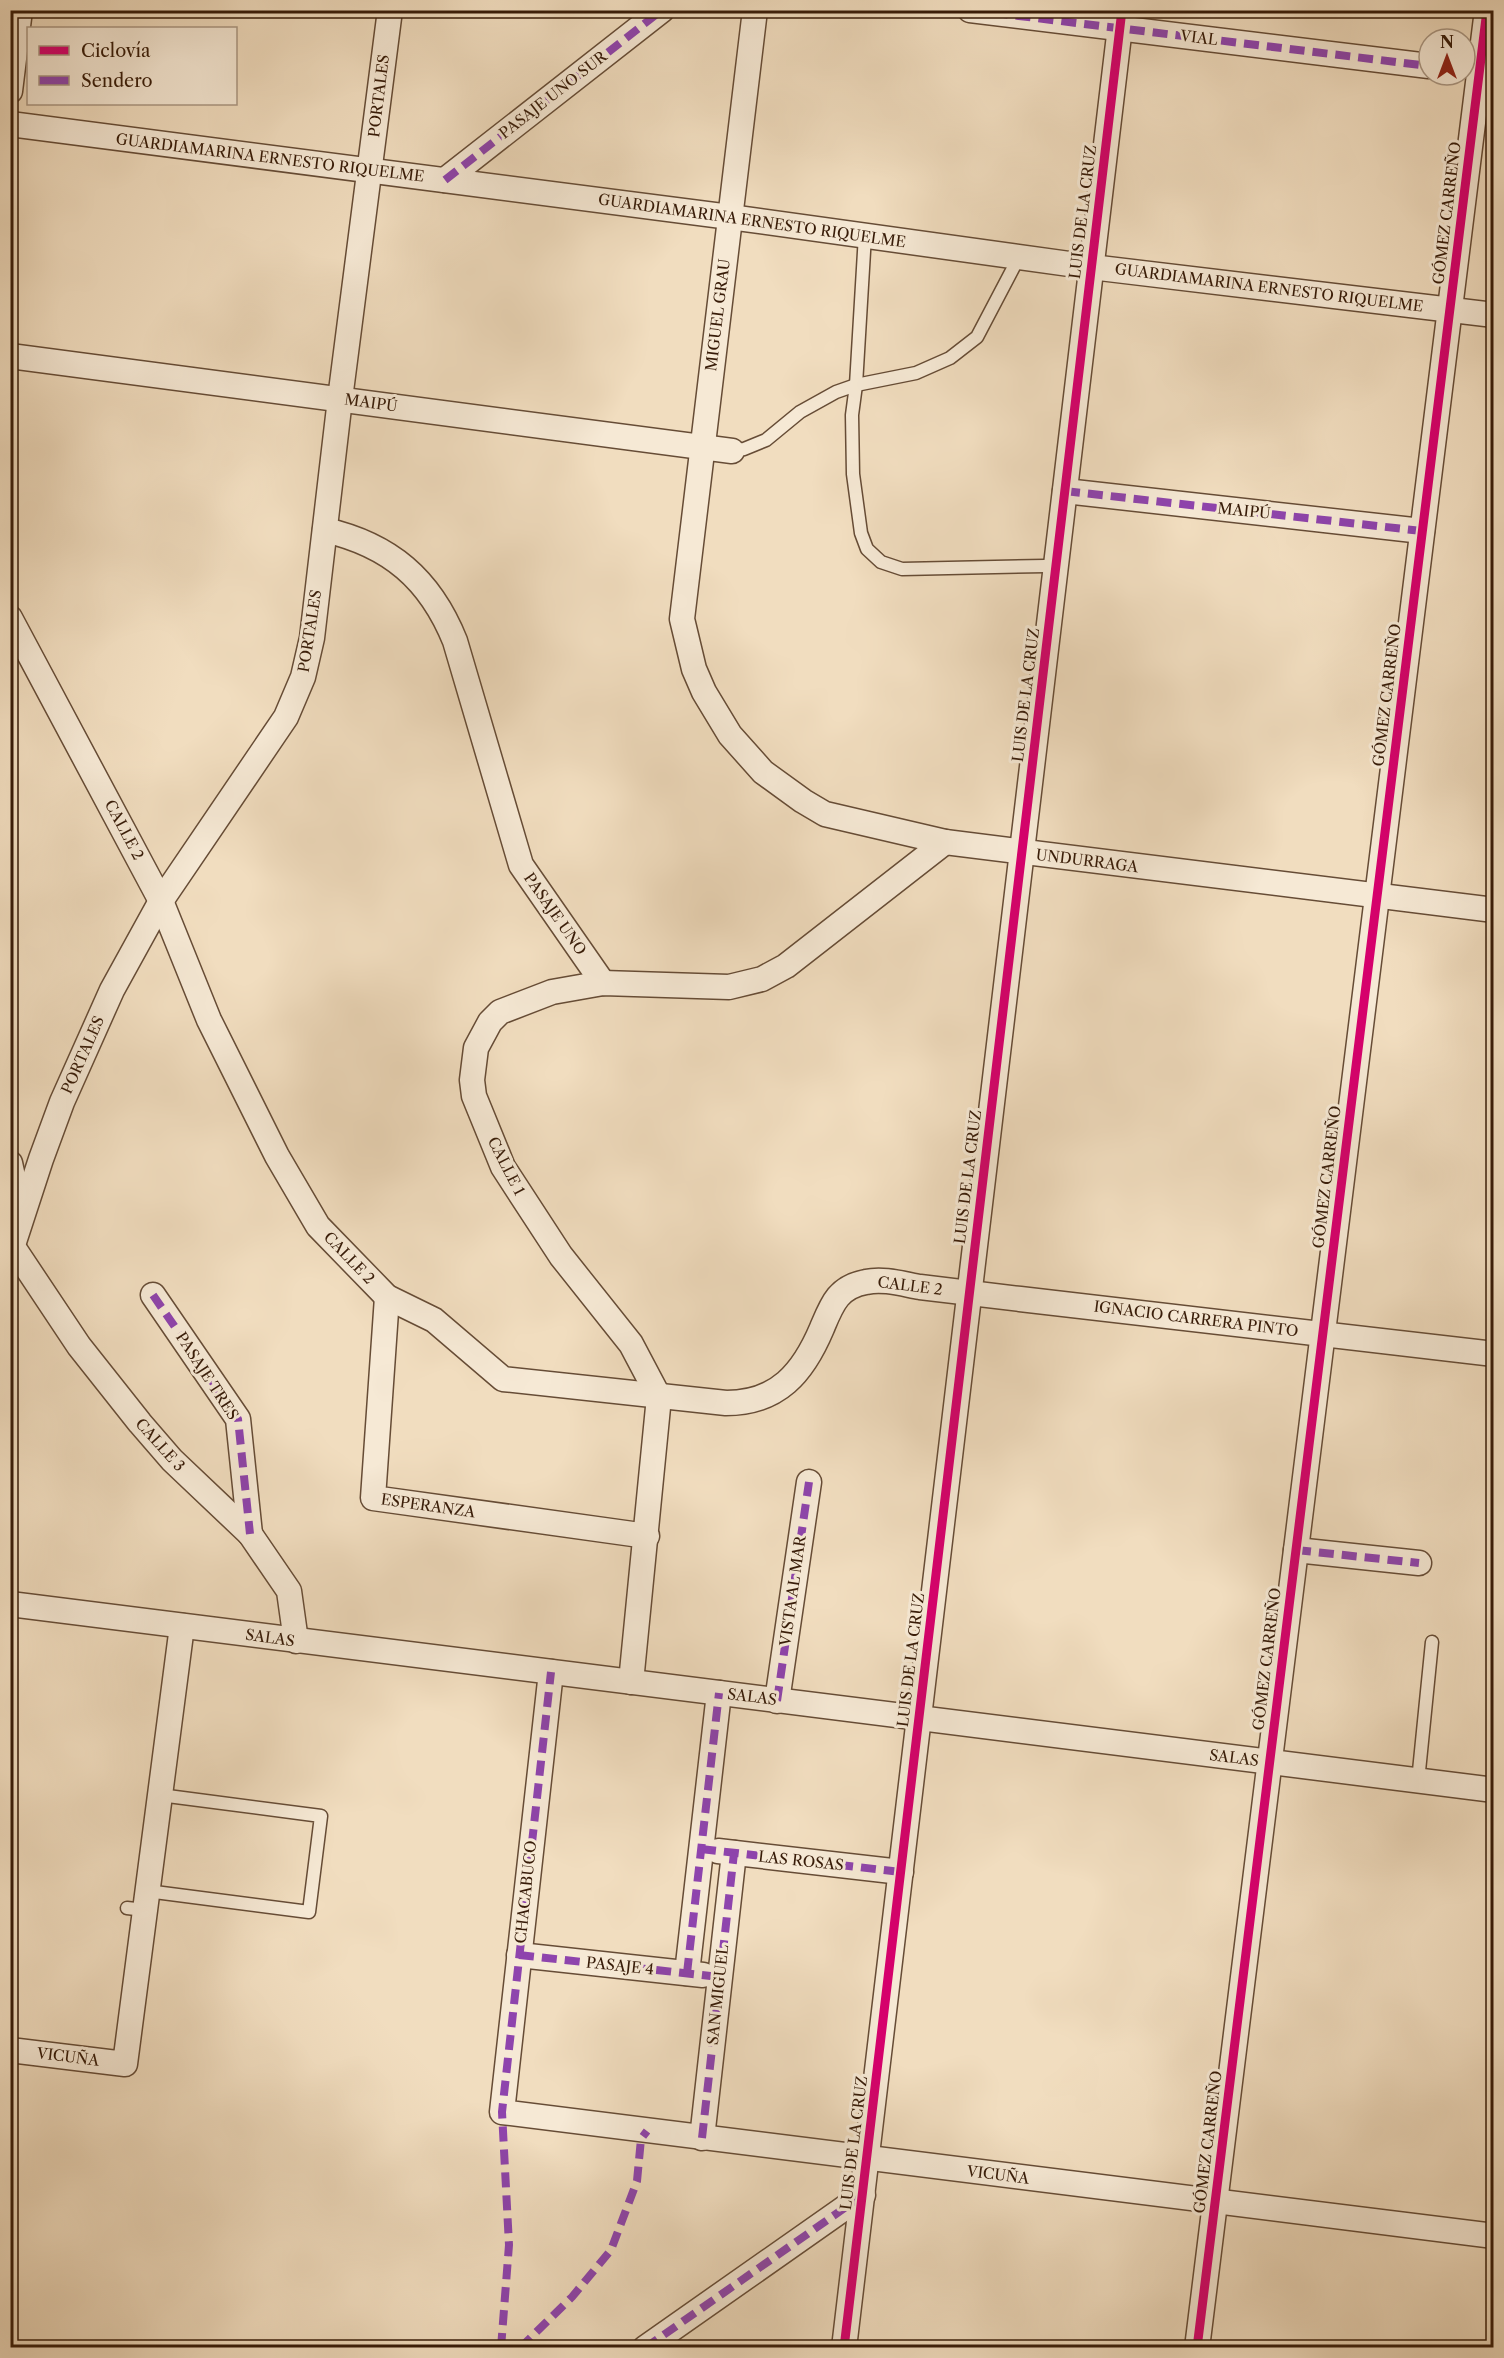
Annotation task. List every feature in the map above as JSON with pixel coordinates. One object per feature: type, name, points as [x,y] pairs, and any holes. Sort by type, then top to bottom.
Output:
[{"type":"street","points":[[10,91],[20,10]]},
{"type":"street","name":"PORTALES","points":[[12,1251],[41,1159],[86,1046],[112,990],[161,901],[286,717],[296,697],[306,667],[312,638],[390,10]]},
{"type":"street","name":"PASAJE UNO SUR","points":[[445,180],[662,10]]},
{"type":"street","name":"MIGUEL GRAU","points":[[682,619],[755,10]]},
{"type":"street","name":"VIAL","points":[[970,10],[1120,20],[1417,64]]},
{"type":"street","name":"GÓMEZ CARREÑO","points":[[1477,51],[1487,10]]},
{"type":"street","name":"LUIS DE LA CRUZ","points":[[841,2344],[863,2195],[902,1872],[1120,20]]},
{"type":"street","name":"GÓMEZ CARREÑO","points":[[1197,2348],[1450,310],[1471,87]]},
{"type":"street","name":"GUARDIAMARINA ERNESTO RIQUELME","points":[[10,124],[730,217],[1091,267],[1494,315]]},
{"type":"street","name":"MAIPÚ","points":[[10,356],[732,451]]},
{"type":"street","name":"MAIPÚ","points":[[1065,491],[1422,531]]},
{"type":"street","name":"PASAJE UNO","points":[[325,530],[357,539],[387,554],[405,566],[435,600],[455,641],[521,865],[603,983]]},
{"type":"street","name":"CALLE 2","points":[[10,618],[161,901],[209,1020],[277,1156],[318,1226],[387,1297],[434,1320],[504,1379],[739,1403],[765,1396],[791,1379],[803,1365],[830,1307],[836,1299],[856,1285],[880,1281],[970,1293]]},
{"type":"street","name":"UNDURRAGA","points":[[682,619],[692,661],[704,692],[730,735],[763,772],[783,788],[825,813],[945,842],[1494,910]]},
{"type":"street","points":[[603,983],[729,987],[762,980],[786,966],[945,842]]},
{"type":"street","name":"CALLE 1","points":[[603,983],[552,992],[500,1012],[486,1028],[476,1048],[472,1080],[479,1111],[503,1167],[561,1256],[631,1344],[659,1396]]},
{"type":"street","points":[[10,1163],[22,1217]]},
{"type":"street","name":"CALLE 3","points":[[12,1251],[79,1346],[140,1423],[172,1460],[249,1534],[288,1591],[296,1641]]},
{"type":"street","name":"IGNACIO CARRERA PINTO","points":[[970,1293],[1494,1354]]},
{"type":"street","name":"PASAJE TRES","points":[[153,1295],[238,1419],[249,1534]]},
{"type":"street","name":"ESPERANZA","points":[[387,1297],[373,1498],[647,1536]]},
{"type":"street","points":[[631,1682],[659,1396]]},
{"type":"street","name":"VISTA AL MAR","points":[[777,1701],[809,1482]]},
{"type":"street","points":[[1296,1550],[1419,1563]]},
{"type":"street","name":"SALAS","points":[[10,1604],[1494,1790]]},
{"type":"street","points":[[140,1903],[160,1795],[182,1626]]},
{"type":"street","name":"CHACABUCO","points":[[502,2112],[551,1672]]},
{"type":"street","points":[[687,1973],[719,1693]]},
{"type":"street","name":"LAS ROSAS","points":[[701,1849],[902,1872]]},
{"type":"street","name":"SAN MIGUEL","points":[[702,2138],[734,1853]]},
{"type":"street","name":"VICUÑA","points":[[10,2050],[125,2064],[140,1903]]},
{"type":"street","name":"PASAJE 4","points":[[519,1954],[720,1977]]},
{"type":"street","name":"VICUÑA","points":[[502,2112],[1494,2236]]},
{"type":"street","points":[[645,2348],[863,2195]]},
{"type":"lane","points":[[865,235],[856,385],[852,415],[853,474],[861,533],[867,549],[873,556],[891,567],[902,569],[1045,566]]},
{"type":"lane","points":[[732,451],[766,440],[782,425],[818,401],[856,385],[916,373],[935,366],[964,348],[976,338],[1019,257]]},
{"type":"lane","points":[[1418,1780],[1432,1642]]},
{"type":"lane","points":[[140,1903],[309,1912],[321,1816],[160,1795]]},
{"type":"marked path","points":[[445,180],[662,10]]},
{"type":"marked path","points":[[970,10],[1417,65]]},
{"type":"marked path","points":[[1065,491],[1422,531]]},
{"type":"marked path","points":[[153,1295],[238,1419],[250,1534]]},
{"type":"marked path","points":[[777,1701],[809,1482]]},
{"type":"marked path","points":[[1296,1550],[1419,1563]]},
{"type":"marked path","points":[[501,2348],[509,2245],[502,2112],[551,1672]]},
{"type":"marked path","points":[[687,1973],[719,1693]]},
{"type":"marked path","points":[[701,1849],[901,1872]]},
{"type":"marked path","points":[[702,2138],[734,1853]]},
{"type":"marked path","points":[[519,1955],[720,1977]]},
{"type":"marked path","points":[[520,2348],[572,2297],[611,2250],[637,2181],[641,2139],[647,2131]]},
{"type":"marked path","points":[[645,2348],[863,2195]]},
{"type":"cycle path","points":[[844,2348],[1122,10]]},
{"type":"cycle path","points":[[1197,2348],[1487,10]]}]
